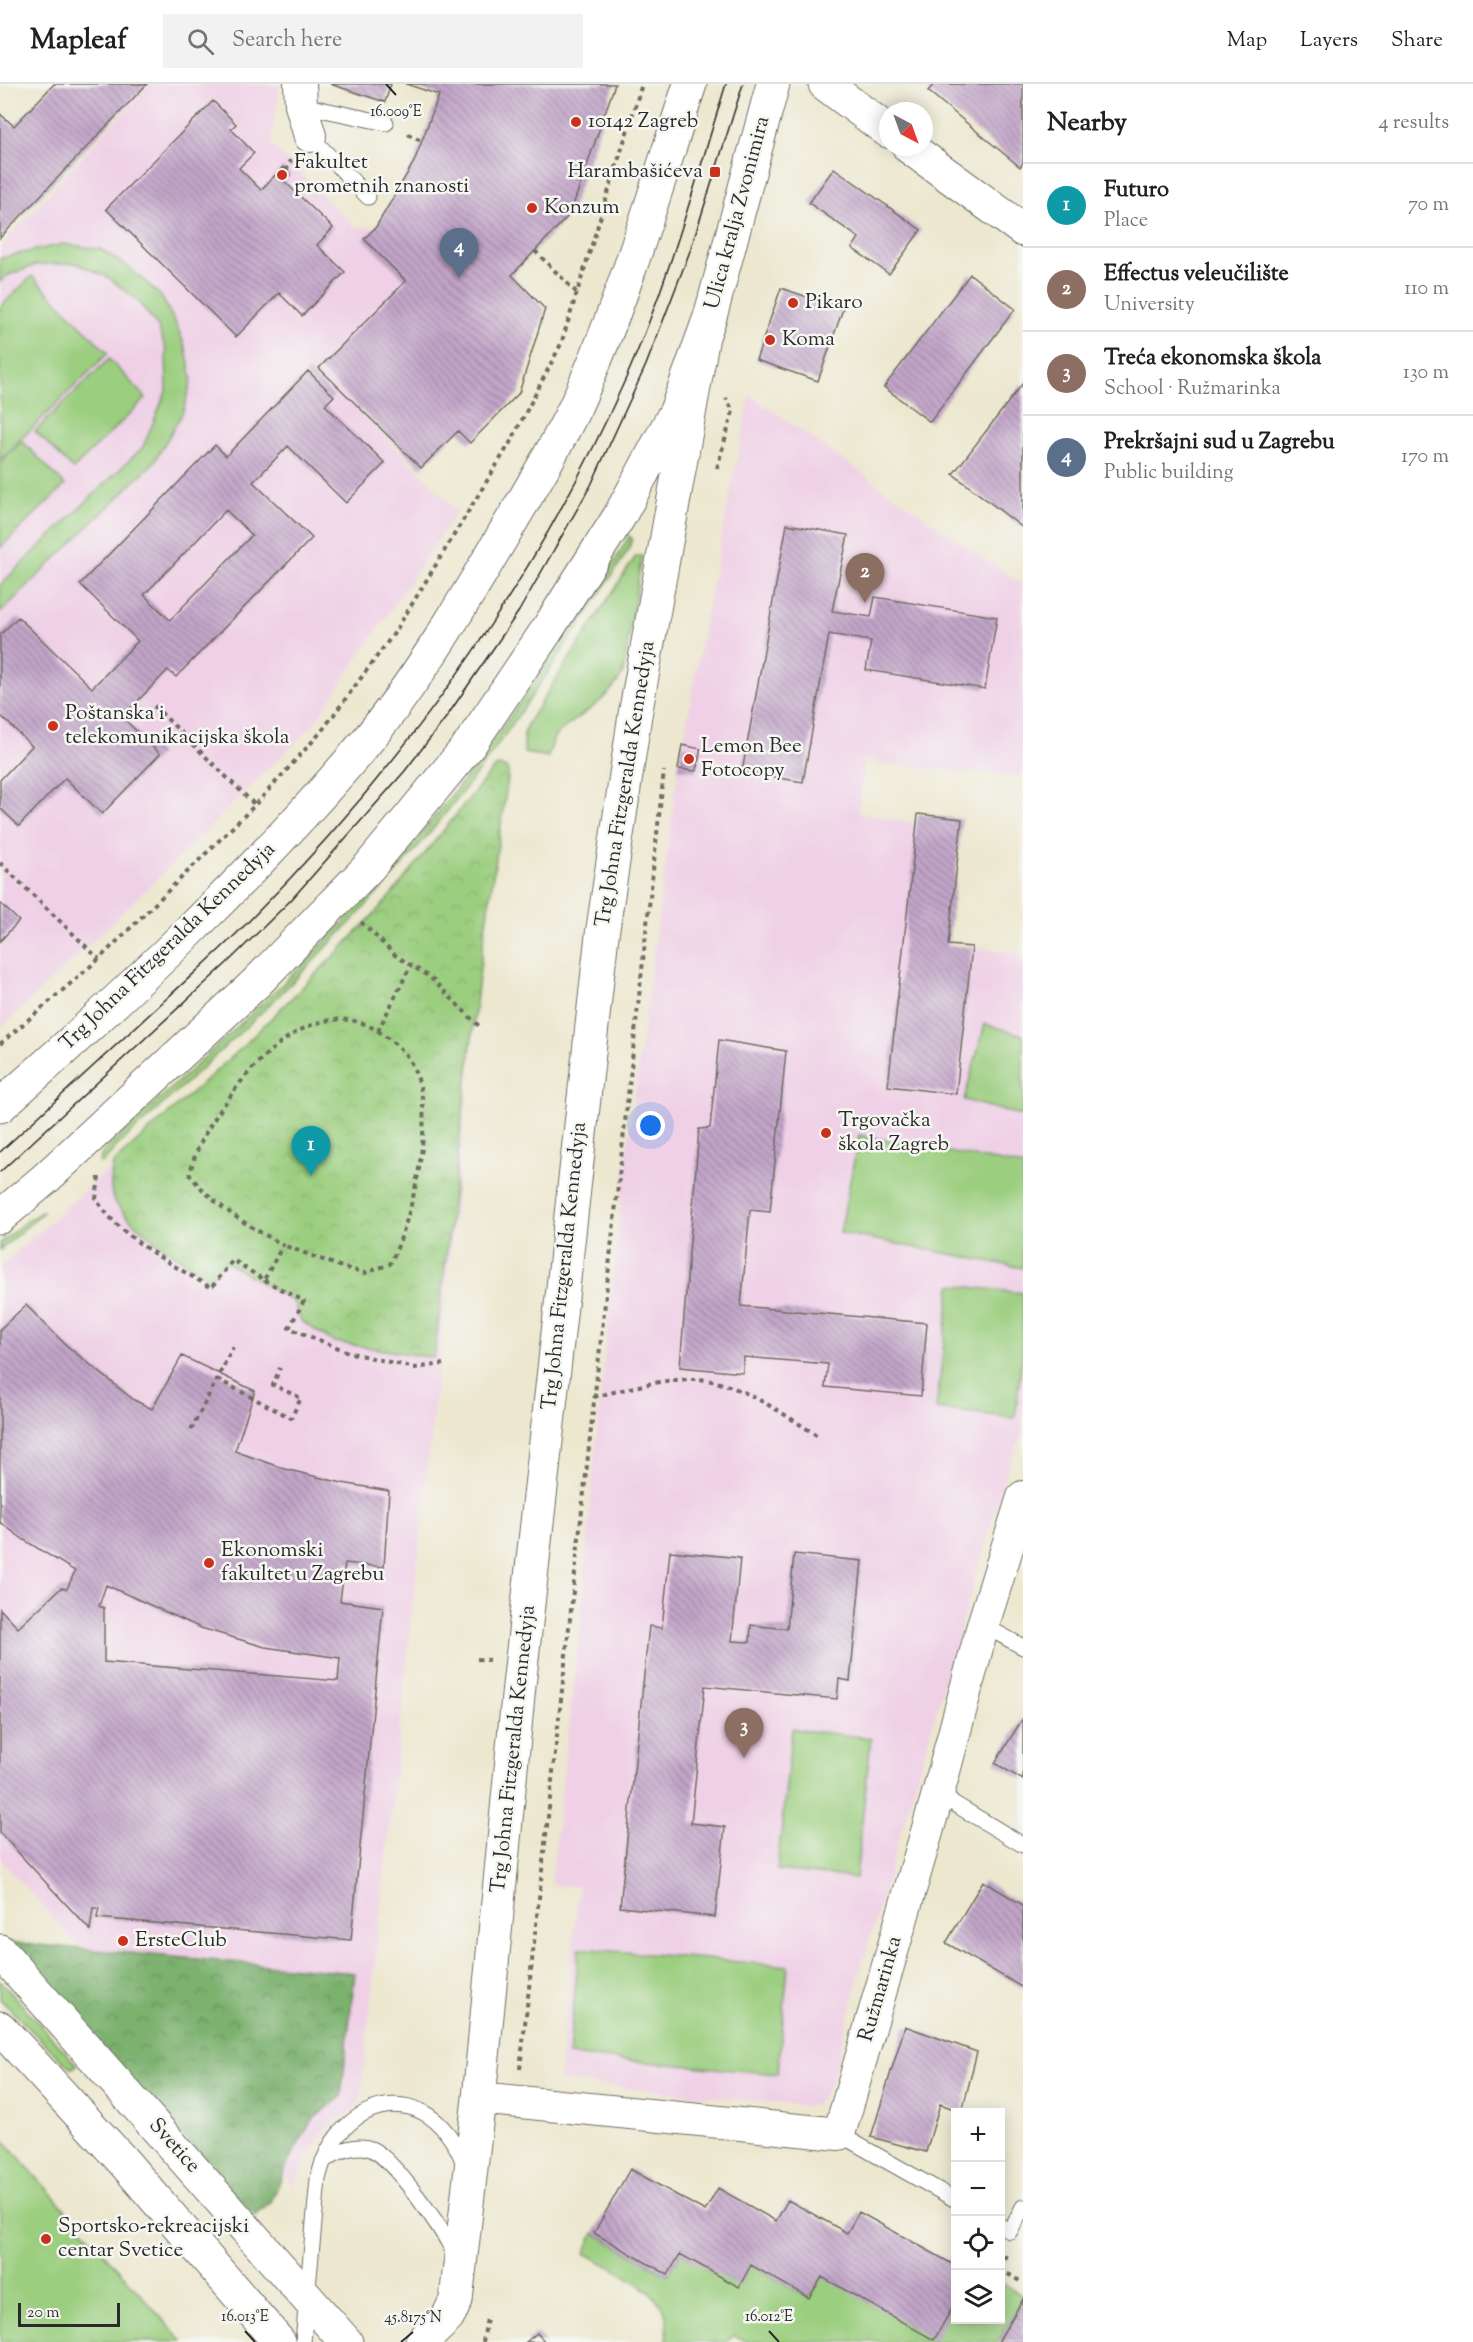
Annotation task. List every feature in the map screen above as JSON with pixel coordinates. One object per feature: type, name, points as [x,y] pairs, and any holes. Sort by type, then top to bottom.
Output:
[{"type":"main road","name":"Trg Johna Fitzgeralda Kennedyja","points":[[0,1106],[193,927],[280,837],[367,740],[446,633],[575,407],[622,290],[690,84]]},
{"type":"main road","name":"Ulica kralja Zvonimira","points":[[702,342],[773,84]]},
{"type":"main road","points":[[825,84],[879,124]]},
{"type":"main road","points":[[921,156],[1023,230]]},
{"type":"main road","name":"Trg Johna Fitzgeralda Kennedyja","points":[[422,2342],[448,2317],[458,2285],[479,2098],[519,1686],[602,935],[635,715],[702,342]]},
{"type":"main road","points":[[0,1217],[46,1178],[256,983],[369,867],[470,744],[620,517],[676,411],[702,342]]},
{"type":"main road","name":"Svetice","points":[[0,1951],[346,2342]]},
{"type":"main road","points":[[0,2028],[129,2168],[279,2342]]},
{"type":"main road","points":[[450,2342],[458,2285]]},
{"type":"street","points":[[300,95],[310,136]]},
{"type":"street","name":"Ružmarinka","points":[[839,2134],[938,1794],[983,1625],[1023,1497]]},
{"type":"street","points":[[479,2098],[839,2134]]},
{"type":"lane","points":[[300,95],[386,123]]},
{"type":"lane","points":[[310,136],[369,197]]},
{"type":"lane","points":[[983,1625],[1023,1647]]},
{"type":"lane","points":[[938,1794],[1023,1845]]},
{"type":"lane","points":[[303,2342],[315,2197],[323,2161],[340,2133],[369,2110],[380,2106],[412,2106],[428,2114],[451,2138],[462,2159],[470,2183]]},
{"type":"lane","points":[[839,2134],[951,2197]]},
{"type":"lane","points":[[323,2161],[336,2152],[362,2147],[383,2157],[429,2212],[452,2248],[458,2285]]},
{"type":"lane","points":[[1005,2228],[1010,2231],[1023,2207]]},
{"type":"path","points":[[0,1044],[99,959],[255,805],[321,732],[395,632],[510,443],[561,344],[642,84]]},
{"type":"path","points":[[535,251],[577,293]]},
{"type":"path","points":[[715,473],[733,411],[725,396]]},
{"type":"path","points":[[154,706],[255,805]]},
{"type":"path","points":[[519,2081],[664,768]]},
{"type":"path","points":[[0,863],[99,959]]},
{"type":"path","points":[[360,921],[395,955],[443,989],[479,1026]]},
{"type":"path","points":[[378,1031],[411,965]]},
{"type":"path","points":[[344,1018],[367,1025],[404,1050],[417,1075],[424,1108],[420,1164],[402,1238],[390,1264],[365,1273],[283,1245],[232,1216],[199,1187],[190,1175],[192,1162],[214,1119],[255,1063],[276,1044],[318,1022],[344,1018]]},
{"type":"path","points":[[100,1173],[96,1199],[103,1210],[128,1235],[211,1288],[233,1260],[264,1280],[304,1301],[289,1328],[351,1353],[415,1368],[442,1364]]},
{"type":"path","points":[[264,1280],[283,1245]]},
{"type":"path","points":[[191,1430],[233,1347]]},
{"type":"path","points":[[218,1379],[291,1418],[301,1398],[273,1385],[280,1368]]},
{"type":"path","points":[[594,1397],[657,1382],[696,1378],[732,1387],[766,1402],[818,1436]]},
{"type":"path","points":[[1002,2270],[1023,2283]]},
{"type":"shaded area","points":[[149,84],[280,84],[271,145],[355,227],[376,227],[364,239],[406,281],[319,368],[457,511],[313,725],[115,920],[0,1029],[0,247]]},
{"type":"shaded area","points":[[750,395],[1023,586],[1023,777],[899,766],[865,760],[858,813],[917,824],[888,1086],[956,1093],[972,947],[1019,953],[1017,958],[1023,961],[1023,1430],[1005,1476],[863,1962],[831,2083],[815,2104],[807,2106],[559,2081],[579,1887],[551,1884],[579,1633],[600,1398],[624,1172],[675,791],[705,619]]},
{"type":"shaded area","name":"Ekonomski fakultet u Zagrebu","points":[[368,920],[479,980],[360,2105],[338,2119],[321,2134],[307,2157],[294,2186],[0,1859],[0,1267],[235,1054]]},
{"type":"green space","points":[[63,244],[100,249],[130,268],[161,296],[186,349],[192,379],[183,412],[154,462],[0,613],[0,585],[143,447],[167,389],[166,350],[158,327],[137,300],[109,278],[76,263],[36,265],[6,276],[0,282],[0,258]]},
{"type":"green space","points":[[32,276],[108,353],[0,460],[0,307]]},
{"type":"green space","points":[[109,359],[146,398],[73,469],[35,431]]},
{"type":"green space","points":[[22,441],[65,485],[0,548],[0,463]]},
{"type":"green space","points":[[629,536],[632,538],[629,549],[558,657],[510,728],[431,831],[358,915],[280,994],[117,1146],[102,1163],[99,1162],[103,1152],[312,955],[429,825],[510,717],[605,577]]},
{"type":"green space","points":[[636,556],[642,556],[623,673],[603,699],[559,732],[554,738],[548,757],[524,753],[524,734],[527,724]]},
{"type":"green space","points":[[498,766],[506,768],[508,778],[483,943],[434,1358],[334,1342],[301,1321],[293,1301],[224,1261],[209,1279],[140,1229],[127,1217],[112,1195],[113,1163],[235,1054],[339,951],[388,899],[493,769]]},
{"type":"green space","points":[[985,1024],[1023,1035],[1023,1116],[964,1100]]},
{"type":"green space","points":[[859,1135],[1023,1166],[1023,1268],[840,1233]]},
{"type":"green space","points":[[44,1211],[0,1250],[0,1243],[27,1220]]},
{"type":"green space","points":[[951,1285],[1023,1293],[1023,1348],[1015,1418],[936,1409]]},
{"type":"green space","points":[[792,1729],[871,1738],[856,1878],[777,1870]]},
{"type":"green space","points":[[6,1942],[355,1973],[341,2097],[312,2120],[289,2161],[271,2202],[255,2216]]},
{"type":"green space","points":[[579,1948],[788,1966],[778,2074],[569,2055]]},
{"type":"green space","points":[[0,1981],[77,2065],[73,2068],[62,2061],[0,1999]]},
{"type":"green space","name":"Sportsko-rekreacijski centar Svetice","points":[[0,2136],[183,2342],[0,2342]]},
{"type":"green space","points":[[594,2233],[668,2275],[680,2254],[751,2265],[809,2298],[822,2277],[951,2300],[951,2324],[1005,2324],[1005,2285],[1023,2296],[1023,2299],[998,2342],[747,2342],[734,2335],[727,2342],[667,2342],[667,2319],[663,2308],[655,2298],[633,2280],[585,2253]]},
{"type":"building","points":[[54,84],[147,84],[0,238],[0,114],[14,126]]},
{"type":"building","points":[[330,84],[391,84],[385,102]]},
{"type":"building","points":[[406,84],[615,84],[570,214],[512,275],[545,309],[519,393],[470,443],[458,431],[421,468],[319,368],[406,281],[364,239],[376,227],[414,162],[439,95]]},
{"type":"building","points":[[934,84],[1023,84],[1023,163],[1020,167],[928,91]]},
{"type":"building","name":"Fakultet prometnih znanosti","points":[[213,101],[236,124],[231,129],[254,153],[239,168],[261,190],[283,167],[290,175],[284,181],[333,228],[317,245],[345,272],[302,316],[279,293],[236,337],[106,209]]},
{"type":"building","points":[[834,168],[921,230],[889,274],[852,248],[859,238],[809,203]]},
{"type":"building","points":[[970,274],[1015,309],[930,422],[884,387]]},
{"type":"building","points":[[781,288],[843,309],[818,381],[756,360]]},
{"type":"building","points":[[308,371],[334,396],[325,405],[385,463],[346,503],[288,446],[253,482],[312,538],[176,677],[168,670],[122,717],[160,754],[102,814],[65,778],[19,826],[0,808],[0,780],[32,746],[0,715],[0,635],[18,617],[92,688],[138,641],[80,584],[215,445],[226,456]],"holes":[[[226,510],[252,535],[170,620],[144,595]]]},
{"type":"building","points":[[1023,383],[1023,528],[953,474]]},
{"type":"building","points":[[787,524],[848,535],[832,611],[871,617],[875,597],[997,617],[985,689],[866,670],[871,641],[829,634],[803,782],[742,772]]},
{"type":"building","name":"Lemon Bee Fotocopy","points":[[682,745],[701,749],[696,771],[678,769]]},
{"type":"building","points":[[918,814],[962,819],[948,945],[972,947],[956,1094],[888,1086]]},
{"type":"building","points":[[0,903],[19,921],[0,941]]},
{"type":"building","points":[[719,1040],[786,1051],[770,1212],[750,1210],[741,1306],[927,1323],[921,1396],[825,1387],[828,1364],[744,1357],[743,1373],[680,1367],[699,1129],[710,1128]]},
{"type":"building","points":[[26,1305],[66,1345],[134,1400],[152,1409],[182,1356],[255,1391],[235,1451],[285,1469],[342,1483],[389,1491],[384,1567],[345,1563],[340,1601],[383,1607],[351,1940],[97,1918],[99,1908],[93,1908],[90,1930],[0,1833],[0,1609],[18,1628],[61,1588],[67,1589],[75,1571],[24,1540],[0,1522],[0,1329]],"holes":[[[106,1585],[201,1628],[265,1647],[340,1658],[338,1681],[104,1662],[104,1608],[99,1606]]]},
{"type":"building","points":[[670,1551],[740,1558],[732,1641],[750,1642],[751,1625],[787,1629],[794,1554],[862,1561],[850,1681],[839,1679],[837,1699],[705,1686],[691,1823],[725,1827],[715,1917],[620,1907],[649,1626],[662,1628]]},
{"type":"building","points":[[1023,1718],[1023,1780],[995,1763]]},
{"type":"building","points":[[983,1881],[1023,1905],[1023,1988],[946,1943]]},
{"type":"building","points":[[905,2026],[977,2052],[963,2108],[951,2108],[940,2104],[926,2152],[871,2137]]},
{"type":"building","points":[[630,2169],[705,2211],[718,2188],[776,2221],[788,2200],[847,2233],[859,2212],[951,2263],[951,2310],[934,2340],[822,2277],[809,2298],[751,2265],[739,2287],[680,2254],[668,2275],[594,2233]]},
{"type":"building","points":[[1023,2299],[1023,2342],[998,2342]]},
{"type":"building","points":[[537,2333],[545,2342],[526,2342]]},
{"type":"tram line","points":[[0,1152],[252,918],[363,796],[415,731],[463,665],[509,596],[551,526],[626,378],[668,269],[726,84]]},
{"type":"tram line","points":[[0,1172],[227,963],[291,900],[404,772],[445,719],[519,611],[591,485],[646,365],[690,251],[743,84]]},
{"type":"place","name":"10142 Zagreb","points":[[576,122]]},
{"type":"place","name":"Harambašićeva","points":[[715,172]]},
{"type":"place","name":"Fakultet prometnih znanosti","points":[[282,175]]},
{"type":"place","name":"Konzum","points":[[532,208]]},
{"type":"place","name":"Prekršajni sud u Zagrebu","points":[[459,278]]},
{"type":"place","name":"Pikaro","points":[[793,303]]},
{"type":"place","name":"Koma","points":[[770,340]]},
{"type":"place","name":"Effectus veleučilište","points":[[865,603]]},
{"type":"place","name":"Poštanska i telekomunikacijska škola","points":[[53,726]]},
{"type":"place","name":"Lemon Bee Fotocopy","points":[[689,759]]},
{"type":"place","name":"Trgovačka škola Zagreb","points":[[826,1133]]},
{"type":"place","name":"Futuro","points":[[311,1176]]},
{"type":"place","name":"Ekonomski fakultet u Zagrebu","points":[[209,1563]]},
{"type":"place","name":"Treća ekonomska škola","points":[[744,1758]]},
{"type":"place","name":"ErsteClub","points":[[123,1941]]},
{"type":"place","name":"Sportsko-rekreacijski centar Svetice","points":[[46,2239]]}]
